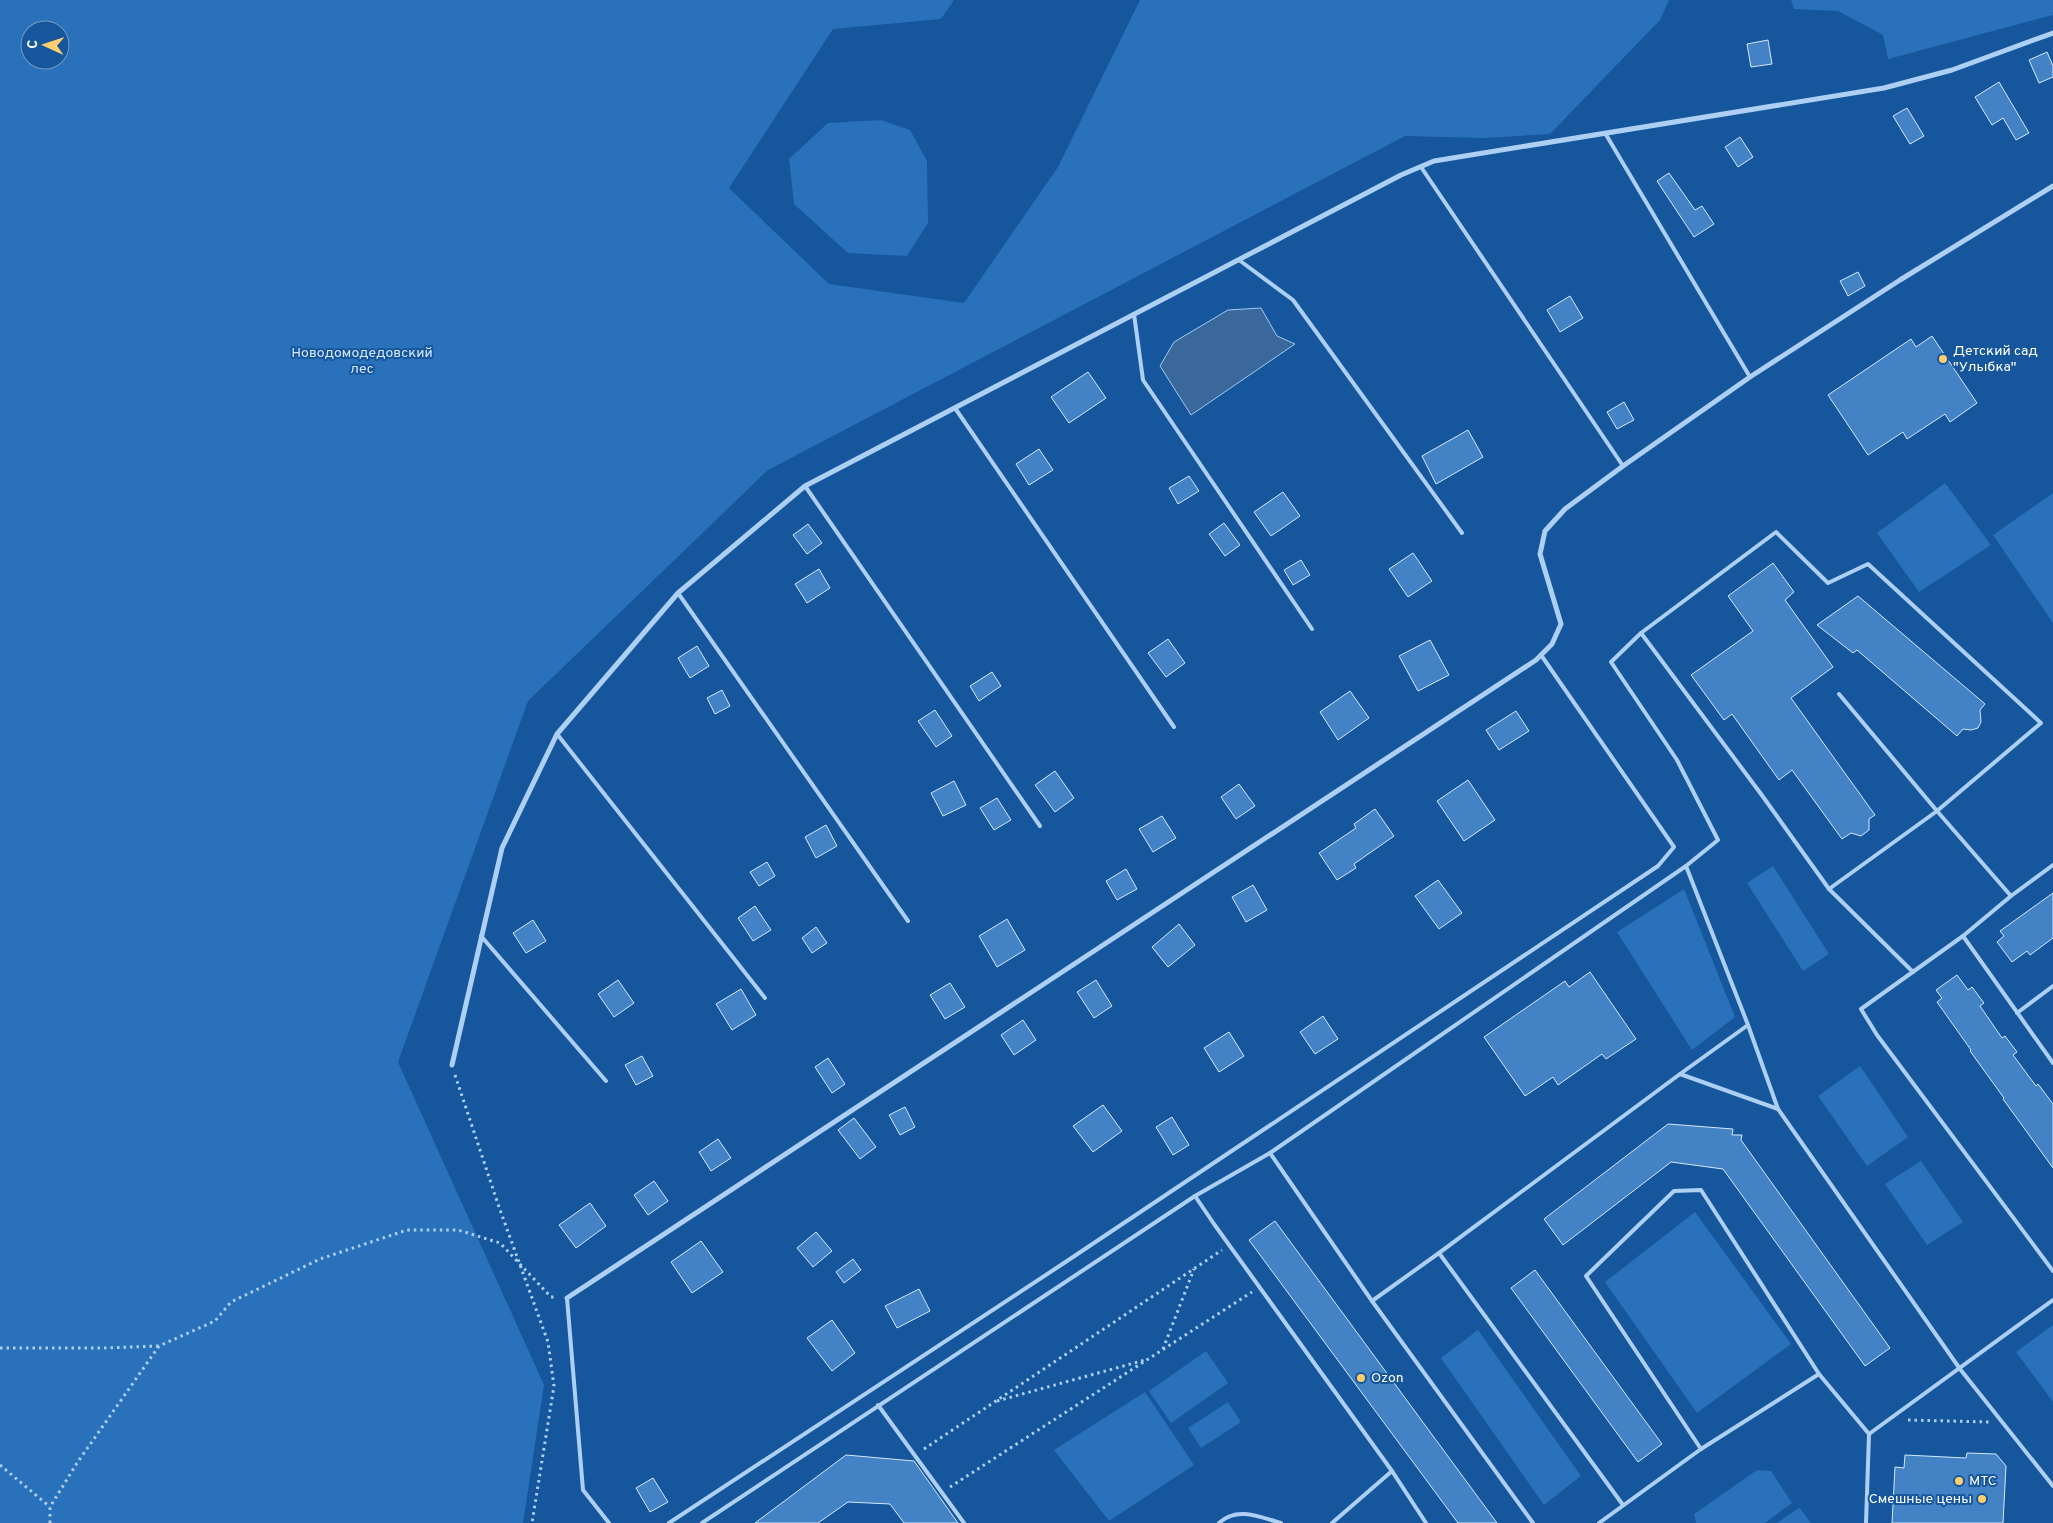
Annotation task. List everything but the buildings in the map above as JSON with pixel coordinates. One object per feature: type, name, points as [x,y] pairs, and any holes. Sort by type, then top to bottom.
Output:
[{"type":"street","points":[[452,1065],[502,848],[557,734],[678,593],[805,486],[1134,314],[1434,161],[1884,88],[1952,70],[2053,33]]},
{"type":"street","points":[[567,1298],[1536,660],[1552,644],[1560,624],[1540,554],[1544,531],[1565,509],[1750,377],[1900,280],[2052,187]]},
{"type":"lane","points":[[1605,133],[1750,377]]},
{"type":"lane","points":[[1421,167],[1623,466]]},
{"type":"lane","points":[[1239,260],[1293,300],[1462,533]]},
{"type":"lane","points":[[1134,314],[1143,380],[1312,629]]},
{"type":"lane","points":[[955,408],[1174,727]]},
{"type":"lane","points":[[805,486],[1040,826]]},
{"type":"lane","points":[[702,1523],[1195,1196],[1270,1153],[1686,866],[1718,840],[1677,760],[1610,662],[1641,632],[1776,532],[1828,583],[1868,564],[2041,724],[1937,811],[1830,889]]},
{"type":"lane","points":[[678,593],[908,921]]},
{"type":"lane","points":[[1641,632],[1830,889],[1913,972]]},
{"type":"lane","points":[[668,1523],[1064,1264],[1658,866],[1674,847],[1541,655]]},
{"type":"lane","points":[[1839,694],[2011,896]]},
{"type":"lane","points":[[557,734],[765,998]]},
{"type":"lane","points":[[1686,866],[1748,1025],[1778,1109],[1960,1369],[2053,1486]]},
{"type":"lane","points":[[2053,866],[2011,896],[1963,936],[1861,1009],[1877,1035],[2053,1270]]},
{"type":"lane","points":[[482,936],[606,1081]]},
{"type":"lane","points":[[1963,936],[2053,1063]]},
{"type":"lane","points":[[2017,1013],[2053,986]]},
{"type":"lane","points":[[1372,1301],[1748,1025]]},
{"type":"lane","points":[[1680,1074],[1778,1109]]},
{"type":"lane","points":[[1270,1153],[1372,1301],[1533,1523]]},
{"type":"lane","points":[[1701,1449],[1586,1276],[1674,1191],[1701,1190],[1819,1374],[1870,1434],[1866,1523]]},
{"type":"lane","points":[[1195,1196],[1392,1471],[1426,1523]]},
{"type":"lane","points":[[1439,1253],[1623,1505]]},
{"type":"lane","points":[[567,1298],[583,1490],[609,1523]]},
{"type":"lane","points":[[1870,1434],[2053,1300]]},
{"type":"lane","points":[[1599,1523],[1701,1449],[1819,1374]]},
{"type":"lane","points":[[878,1405],[964,1523]]},
{"type":"lane","points":[[1332,1523],[1392,1471]]},
{"type":"lane","points":[[1219,1523],[1226,1517],[1244,1512],[1281,1523]]},
{"type":"path","points":[[452,1065],[548,1342],[554,1386],[532,1523]]},
{"type":"path","points":[[0,1348],[159,1346],[215,1321],[231,1302],[320,1259],[406,1230],[458,1230],[500,1243],[521,1268],[551,1297],[567,1298]]},
{"type":"path","points":[[915,1456],[1230,1245]]},
{"type":"path","points":[[1163,1349],[1194,1268]]},
{"type":"path","points":[[942,1492],[1260,1288]]},
{"type":"path","points":[[50,1523],[50,1507],[77,1463],[159,1346]]},
{"type":"path","points":[[994,1402],[1149,1359]]},
{"type":"path","points":[[1890,1419],[2002,1423]]},
{"type":"path","points":[[0,1465],[50,1507]]},
{"type":"green space","name":"Новодомодедовский лес","points":[[0,0],[954,0],[941,19],[833,29],[729,188],[829,284],[964,303],[1058,167],[1140,0],[1669,0],[1660,20],[1550,134],[1485,138],[1405,136],[768,470],[528,701],[398,1062],[544,1385],[523,1523],[0,1523]]},
{"type":"green space","points":[[1791,0],[2053,0],[2053,15],[1888,59],[1883,35],[1838,11],[1794,9]]},
{"type":"green space","points":[[881,120],[910,130],[927,161],[928,223],[907,256],[848,253],[794,204],[789,159],[828,123]]},
{"type":"green space","points":[[1945,483],[1991,545],[1919,592],[1877,533]]},
{"type":"green space","points":[[2053,493],[2053,623],[1993,535]]},
{"type":"green space","points":[[1773,866],[1829,954],[1803,971],[1747,883]]},
{"type":"green space","points":[[1684,889],[1735,1017],[1692,1050],[1617,932]]},
{"type":"green space","points":[[1860,1066],[1908,1137],[1867,1166],[1818,1096]]},
{"type":"green space","points":[[1921,1161],[1963,1222],[1927,1245],[1885,1184]]},
{"type":"green space","points":[[1695,1212],[1791,1344],[1697,1413],[1605,1282]]},
{"type":"green space","points":[[2053,1325],[2053,1402],[2016,1352]]},
{"type":"green space","points":[[1478,1330],[1581,1476],[1544,1505],[1441,1358]]},
{"type":"green space","points":[[1206,1351],[1228,1383],[1171,1423],[1149,1391]]},
{"type":"green space","points":[[1145,1392],[1194,1465],[1109,1521],[1054,1450]]},
{"type":"green space","points":[[1228,1402],[1241,1422],[1201,1448],[1188,1428]]},
{"type":"green space","points":[[1757,1470],[1771,1471],[1792,1503],[1765,1523],[1696,1523],[1694,1514]]},
{"type":"green space","points":[[1799,1508],[1811,1523],[1777,1523]]},
{"type":"shaded area","points":[[1261,308],[1277,336],[1295,344],[1191,415],[1160,366],[1174,342],[1228,310]]},
{"type":"place","name":"Детский сад \"Улыбка\"","points":[[1943,359]]},
{"type":"place","name":"Ozon","points":[[1361,1378]]},
{"type":"place","name":"МТС","points":[[1959,1481]]},
{"type":"place","name":"Смешные цены","points":[[1982,1499]]}]
